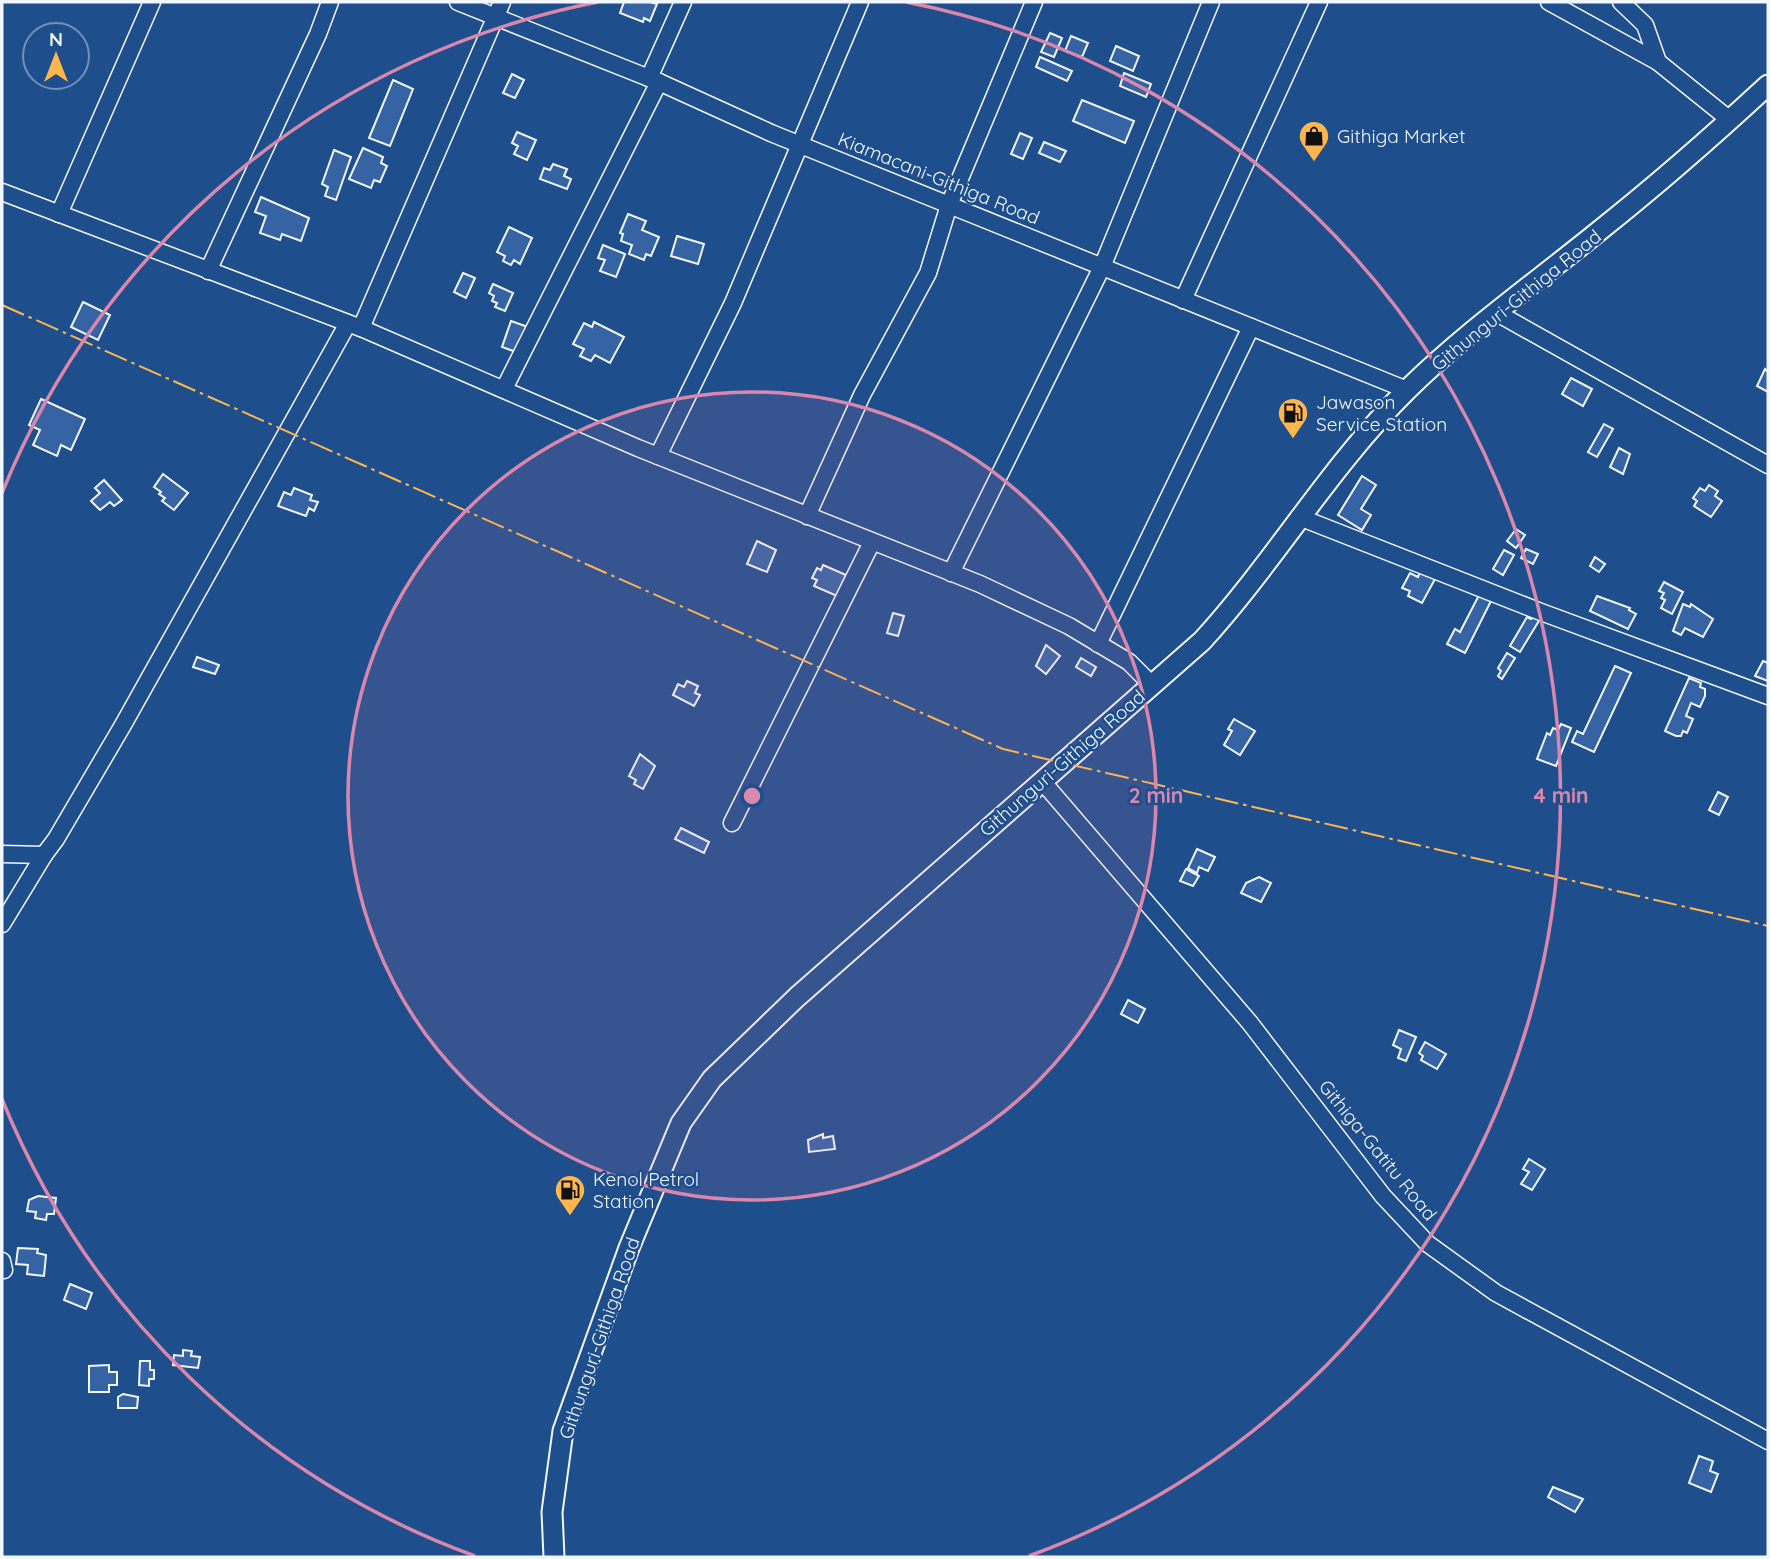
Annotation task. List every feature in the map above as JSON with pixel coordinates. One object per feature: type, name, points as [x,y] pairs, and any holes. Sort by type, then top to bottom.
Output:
[{"type":"street","points":[[59,214],[152,2]]},
{"type":"street","points":[[208,271],[312,47],[330,2]]},
{"type":"street","name":"Kiamacani-Githiga Road","points":[[458,2],[499,9],[798,144],[1407,390]]},
{"type":"street","points":[[504,388],[654,80],[684,2]]},
{"type":"street","points":[[658,456],[699,367],[733,303],[860,2]]},
{"type":"street","points":[[807,516],[862,395],[928,273],[949,205],[1034,2]]},
{"type":"street","points":[[951,573],[1101,267],[1211,2]]},
{"type":"street","points":[[1183,300],[1319,2]]},
{"type":"street","points":[[1549,2],[1658,62],[1730,120]]},
{"type":"street","points":[[1621,2],[1645,25],[1658,62]]},
{"type":"street","points":[[2,925],[76,807],[354,326],[499,9]]},
{"type":"street","name":"Githunguri-Githiga Road","points":[[554,1557],[552,1512],[564,1432],[638,1225],[681,1123],[712,1079],[748,1042],[916,889],[1202,641],[1233,607],[1299,517],[1407,390],[1768,86]]},
{"type":"street","points":[[2,192],[354,326],[658,456],[951,573],[1069,626],[1129,662],[1152,684]]},
{"type":"street","points":[[1497,313],[1768,465]]},
{"type":"street","points":[[1098,644],[1251,327]]},
{"type":"street","points":[[1299,517],[1541,612],[1768,696]]},
{"type":"street","points":[[732,823],[872,542]]},
{"type":"street","name":"Githiga-Gatitu Road","points":[[1042,781],[1250,1023],[1383,1196],[1428,1244],[1496,1293],[1768,1441]]},
{"type":"street","points":[[2,854],[44,855]]},
{"type":"building","points":[[624,2],[657,4],[650,21],[644,18],[643,22],[620,13]]},
{"type":"building","points":[[1050,33],[1062,38],[1054,57],[1041,52]]},
{"type":"building","points":[[1071,36],[1088,43],[1082,57],[1065,51]]},
{"type":"building","points":[[1116,46],[1139,56],[1133,71],[1110,61]]},
{"type":"building","points":[[1040,57],[1072,71],[1067,81],[1036,67]]},
{"type":"building","points":[[1124,73],[1151,84],[1146,97],[1120,86]]},
{"type":"building","points":[[512,74],[524,80],[515,98],[503,93]]},
{"type":"building","points":[[393,80],[413,89],[390,146],[369,138]]},
{"type":"building","points":[[1082,100],[1134,121],[1125,143],[1073,121]]},
{"type":"building","points":[[517,132],[536,140],[527,160],[514,154],[518,146],[512,143]]},
{"type":"building","points":[[1020,133],[1032,138],[1023,159],[1011,154]]},
{"type":"building","points":[[1044,142],[1066,151],[1060,162],[1039,153]]},
{"type":"building","points":[[363,148],[383,157],[381,163],[387,166],[380,182],[374,180],[371,188],[349,179]]},
{"type":"building","points":[[334,150],[351,157],[336,200],[325,196],[328,187],[322,184]]},
{"type":"building","points":[[553,164],[567,169],[564,176],[571,179],[567,189],[540,179],[544,168],[550,170]]},
{"type":"building","points":[[261,197],[309,218],[301,241],[282,234],[280,240],[260,233],[266,216],[255,212]]},
{"type":"building","points":[[628,214],[646,221],[642,230],[659,237],[651,256],[646,254],[644,260],[629,254],[632,245],[621,241],[623,234],[620,233]]},
{"type":"building","points":[[509,227],[532,238],[520,264],[514,260],[511,265],[503,261],[505,256],[497,252]]},
{"type":"building","points":[[677,236],[704,244],[698,264],[671,256]]},
{"type":"building","points":[[603,245],[625,254],[616,277],[600,271],[605,260],[598,258]]},
{"type":"building","points":[[463,273],[475,278],[466,298],[454,292]]},
{"type":"building","points":[[493,284],[513,293],[505,311],[495,307],[497,303],[492,301],[494,296],[489,293]]},
{"type":"building","points":[[83,302],[110,315],[98,340],[71,327]]},
{"type":"building","points":[[511,321],[531,328],[516,352],[502,347]]},
{"type":"building","points":[[594,322],[624,337],[610,363],[595,355],[591,361],[580,356],[584,349],[573,344],[584,323],[592,327]]},
{"type":"building","points":[[1765,369],[1768,372],[1768,392],[1757,386]]},
{"type":"building","points":[[1571,378],[1592,389],[1583,406],[1562,394]]},
{"type":"building","points":[[41,399],[85,419],[71,450],[61,445],[57,456],[33,445],[40,430],[29,425]]},
{"type":"building","points":[[1604,424],[1613,429],[1597,457],[1588,452]]},
{"type":"building","points":[[1619,448],[1630,454],[1623,474],[1610,467]]},
{"type":"building","points":[[163,474],[188,493],[174,510],[162,501],[165,498],[154,487]]},
{"type":"building","points":[[1362,476],[1376,485],[1361,509],[1371,515],[1362,530],[1338,515]]},
{"type":"building","points":[[104,480],[122,500],[114,506],[110,502],[100,510],[91,501],[100,493],[95,488]]},
{"type":"building","points":[[1709,485],[1718,491],[1715,496],[1722,501],[1711,517],[1694,506],[1697,501],[1693,498],[1700,488],[1705,491]]},
{"type":"building","points":[[294,488],[312,495],[310,500],[318,502],[314,511],[309,508],[306,516],[278,506],[284,492],[291,495]]},
{"type":"building","points":[[1516,529],[1525,535],[1516,548],[1507,541]]},
{"type":"building","points":[[757,541],[776,550],[767,572],[747,564]]},
{"type":"building","points":[[1526,549],[1538,554],[1533,564],[1521,558]]},
{"type":"building","points":[[1504,550],[1514,555],[1503,575],[1493,569]]},
{"type":"building","points":[[1595,557],[1605,564],[1599,572],[1590,566]]},
{"type":"building","points":[[823,565],[846,575],[837,596],[814,586],[817,580],[812,578],[817,568],[821,570]]},
{"type":"building","points":[[1420,572],[1435,579],[1422,603],[1408,596],[1410,591],[1402,588],[1410,573],[1418,577]]},
{"type":"building","points":[[1664,582],[1683,592],[1672,614],[1661,608],[1665,600],[1661,598],[1664,593],[1659,591]]},
{"type":"building","points":[[1479,595],[1491,601],[1465,653],[1447,644],[1455,629],[1460,632]]},
{"type":"building","points":[[1597,596],[1630,608],[1629,610],[1636,614],[1628,629],[1590,611]]},
{"type":"building","points":[[1683,604],[1690,607],[1691,604],[1713,619],[1703,637],[1685,628],[1681,635],[1673,631]]},
{"type":"building","points":[[893,613],[904,616],[898,636],[887,633]]},
{"type":"building","points":[[1534,615],[1540,619],[1520,652],[1510,646],[1527,617],[1531,619]]},
{"type":"building","points":[[1046,645],[1060,656],[1046,674],[1036,666]]},
{"type":"building","points":[[1507,653],[1515,658],[1502,679],[1498,676],[1501,671],[1498,668]]},
{"type":"building","points":[[197,657],[219,665],[215,674],[193,667]]},
{"type":"building","points":[[1081,658],[1096,667],[1091,676],[1076,667]]},
{"type":"building","points":[[1763,661],[1768,663],[1768,681],[1755,676]]},
{"type":"building","points":[[1615,666],[1631,673],[1594,752],[1572,742],[1577,731],[1583,734]]},
{"type":"building","points":[[1689,678],[1701,683],[1700,687],[1705,689],[1705,696],[1700,707],[1691,703],[1686,716],[1693,719],[1687,733],[1683,731],[1681,736],[1676,736],[1665,731]]},
{"type":"building","points":[[687,681],[698,686],[695,693],[700,695],[694,706],[673,695],[678,684],[684,687]]},
{"type":"building","points":[[1234,719],[1255,731],[1240,755],[1224,745],[1232,731],[1228,729]]},
{"type":"building","points":[[1561,724],[1571,728],[1556,766],[1537,759],[1547,733],[1550,735],[1553,728],[1558,730]]},
{"type":"building","points":[[640,754],[655,766],[643,789],[634,784],[636,780],[629,776]]},
{"type":"building","points":[[1718,792],[1728,797],[1719,815],[1709,810]]},
{"type":"building","points":[[681,828],[709,842],[704,853],[675,839]]},
{"type":"building","points":[[1197,849],[1215,857],[1208,871],[1199,867],[1197,873],[1188,868]]},
{"type":"building","points":[[1186,869],[1199,876],[1193,886],[1180,881]]},
{"type":"building","points":[[1259,877],[1271,883],[1261,902],[1241,893],[1246,883]]},
{"type":"building","points":[[1128,1000],[1145,1009],[1138,1023],[1121,1014]]},
{"type":"building","points":[[1399,1030],[1416,1037],[1406,1061],[1398,1058],[1401,1049],[1393,1045]]},
{"type":"building","points":[[1425,1042],[1446,1054],[1437,1069],[1421,1060],[1423,1056],[1419,1053]]},
{"type":"building","points":[[823,1134],[823,1138],[833,1136],[835,1149],[809,1152],[808,1140]]},
{"type":"building","points":[[1529,1159],[1545,1169],[1532,1190],[1521,1184],[1529,1172],[1523,1169]]},
{"type":"building","points":[[38,1196],[56,1198],[54,1214],[47,1214],[46,1220],[35,1218],[36,1212],[27,1211],[29,1200]]},
{"type":"building","points":[[18,1248],[38,1249],[37,1253],[46,1255],[44,1276],[27,1274],[28,1265],[16,1264]]},
{"type":"building","points":[[70,1284],[92,1293],[86,1309],[64,1300]]},
{"type":"building","points":[[183,1350],[192,1351],[191,1356],[200,1357],[198,1368],[173,1365],[174,1355],[183,1356]]},
{"type":"building","points":[[140,1361],[150,1361],[150,1370],[154,1370],[154,1379],[149,1379],[149,1386],[139,1385]]},
{"type":"building","points":[[109,1365],[109,1372],[117,1372],[117,1385],[109,1385],[109,1392],[89,1392],[89,1366]]},
{"type":"building","points":[[123,1394],[138,1397],[137,1408],[118,1408],[118,1397]]},
{"type":"building","points":[[1699,1456],[1713,1461],[1710,1471],[1718,1474],[1711,1492],[1689,1483]]},
{"type":"building","points":[[1553,1487],[1583,1499],[1575,1512],[1548,1497]]},
{"type":"power","points":[[2,305],[1003,749],[1768,926]]},
{"type":"place","name":"Githiga Market","points":[[1314,163]]},
{"type":"place","name":"Jawason Service Station","points":[[1293,440]]},
{"type":"place","name":"Kenol Petrol Station","points":[[570,1217]]}]
